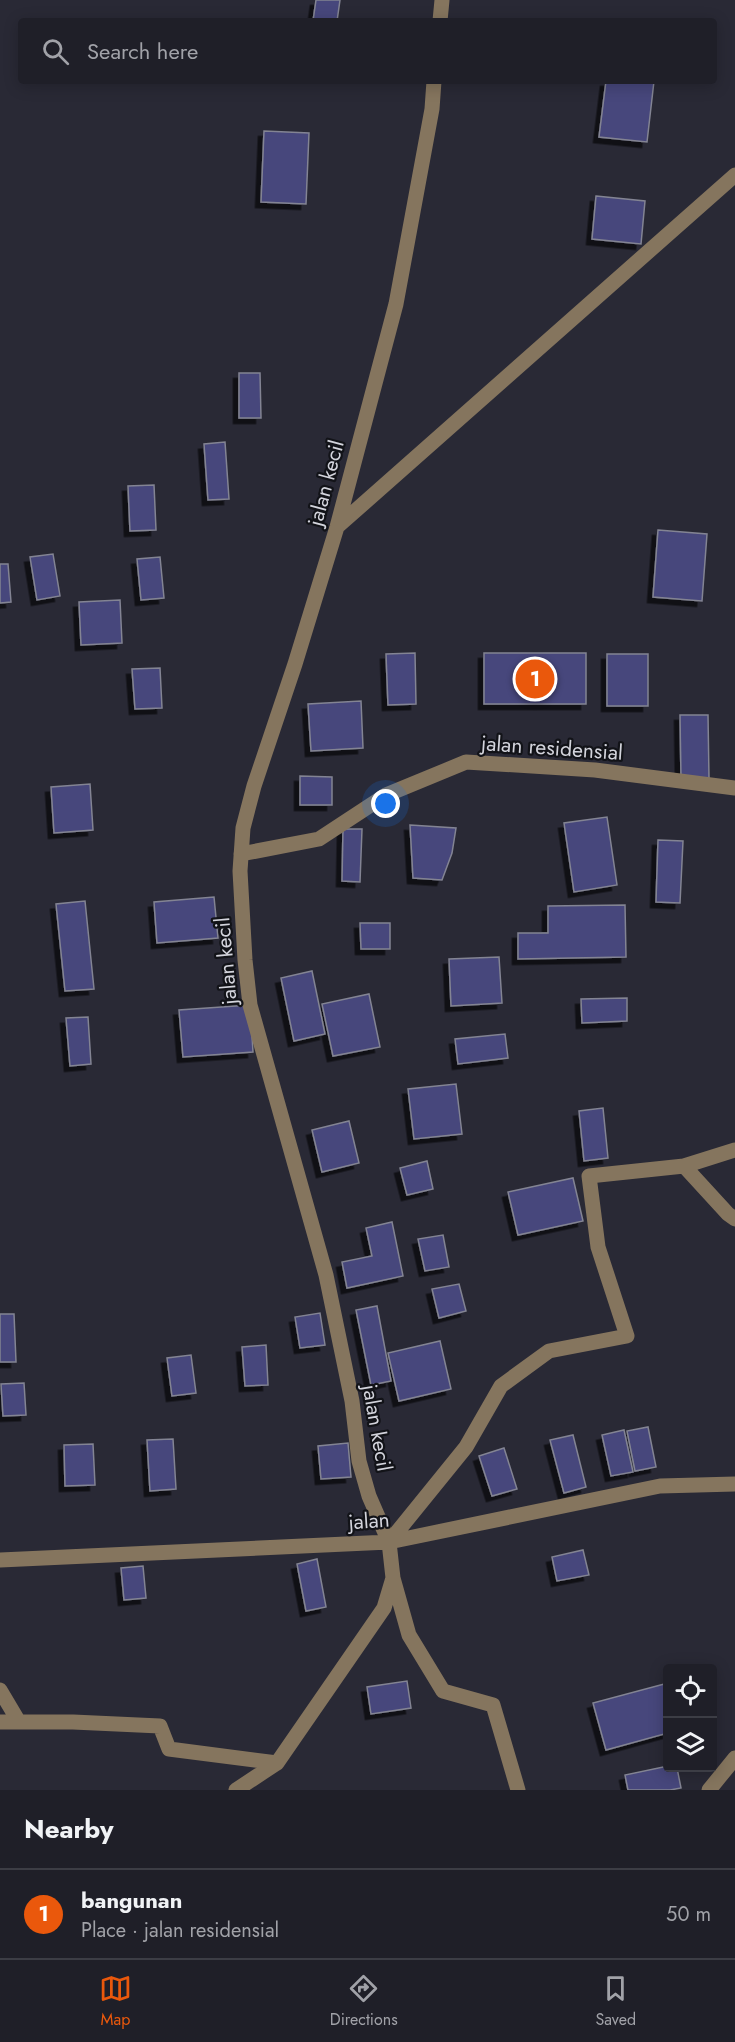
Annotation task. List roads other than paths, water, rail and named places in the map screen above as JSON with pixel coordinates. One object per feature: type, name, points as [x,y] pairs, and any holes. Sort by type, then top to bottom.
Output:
[{"type":"street","points":[[440,18],[442,0]]},
{"type":"street","name":"jalan kecil","points":[[434,84],[432,109],[396,304],[296,664],[254,786],[243,828],[240,882],[250,1005],[326,1275],[352,1401],[359,1461],[369,1496],[389,1542],[393,1578],[409,1635],[443,1691],[493,1705],[518,1790]]},
{"type":"street","points":[[336,526],[735,175]]},
{"type":"street","name":"jalan residensial","points":[[241,854],[319,839],[386,795],[466,762],[595,770],[735,788]]},
{"type":"street","points":[[389,1542],[466,1447],[501,1386],[549,1351],[627,1336],[598,1247],[589,1176],[684,1166],[735,1150]]},
{"type":"street","points":[[684,1166],[735,1219]]},
{"type":"street","name":"jalan","points":[[0,1560],[389,1542],[660,1486],[735,1484]]},
{"type":"street","points":[[236,1790],[278,1763],[384,1608],[393,1578]]},
{"type":"street","points":[[0,1690],[19,1722]]},
{"type":"street","points":[[0,1722],[160,1726],[169,1749],[278,1763]]},
{"type":"street","points":[[709,1790],[735,1758]]},
{"type":"place","name":"bangunan","points":[[535,679]]}]
